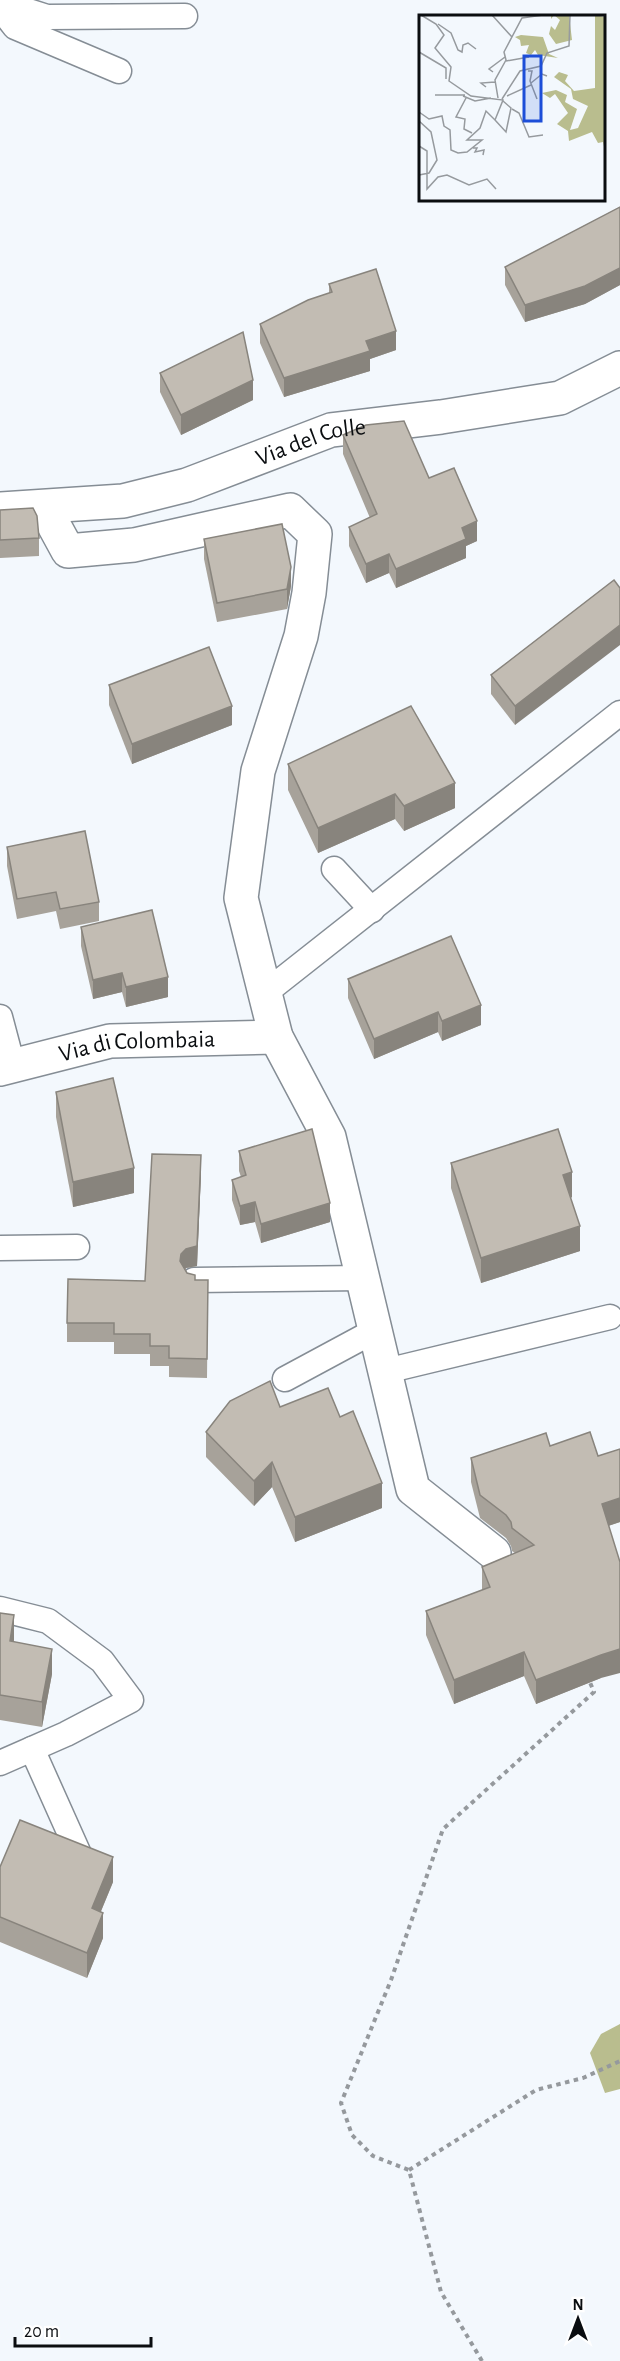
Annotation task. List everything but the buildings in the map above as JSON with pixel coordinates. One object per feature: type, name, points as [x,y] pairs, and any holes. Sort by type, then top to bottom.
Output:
[{"type":"street","name":"Via del Colle","points":[[0,509],[123,501],[187,485],[331,429],[441,417],[560,398],[620,368]]},
{"type":"street","points":[[44,507],[68,550],[134,545],[290,510],[315,534],[309,593],[301,636],[258,771],[241,898],[276,1037],[329,1137],[413,1489],[494,1553]]},
{"type":"street","name":"Via di Colombaia","points":[[6,1067],[110,1041],[276,1037]]},
{"type":"lane","points":[[0,2],[47,16],[185,16]]},
{"type":"lane","points":[[0,8],[15,27],[119,71]]},
{"type":"lane","points":[[265,993],[620,713]]},
{"type":"lane","points":[[334,869],[372,910]]},
{"type":"lane","points":[[0,1017],[6,1067]]},
{"type":"lane","points":[[0,1248],[76,1247]]},
{"type":"lane","points":[[194,1280],[363,1278]]},
{"type":"lane","points":[[386,1371],[610,1317]]},
{"type":"lane","points":[[285,1379],[376,1330]]},
{"type":"lane","points":[[0,1610],[48,1622],[102,1661],[131,1700],[66,1734],[0,1762]]},
{"type":"lane","points":[[32,1749],[79,1854]]},
{"type":"path","points":[[409,2170],[373,2156],[352,2135],[341,2103],[391,1980],[443,1829],[594,1692],[585,1670]]},
{"type":"path","points":[[409,2170],[536,2090],[583,2078],[620,2061]]},
{"type":"path","points":[[409,2170],[441,2292],[482,2361]]},
{"type":"green space","points":[[620,2024],[620,2089],[605,2093],[590,2053],[601,2034]]}]
